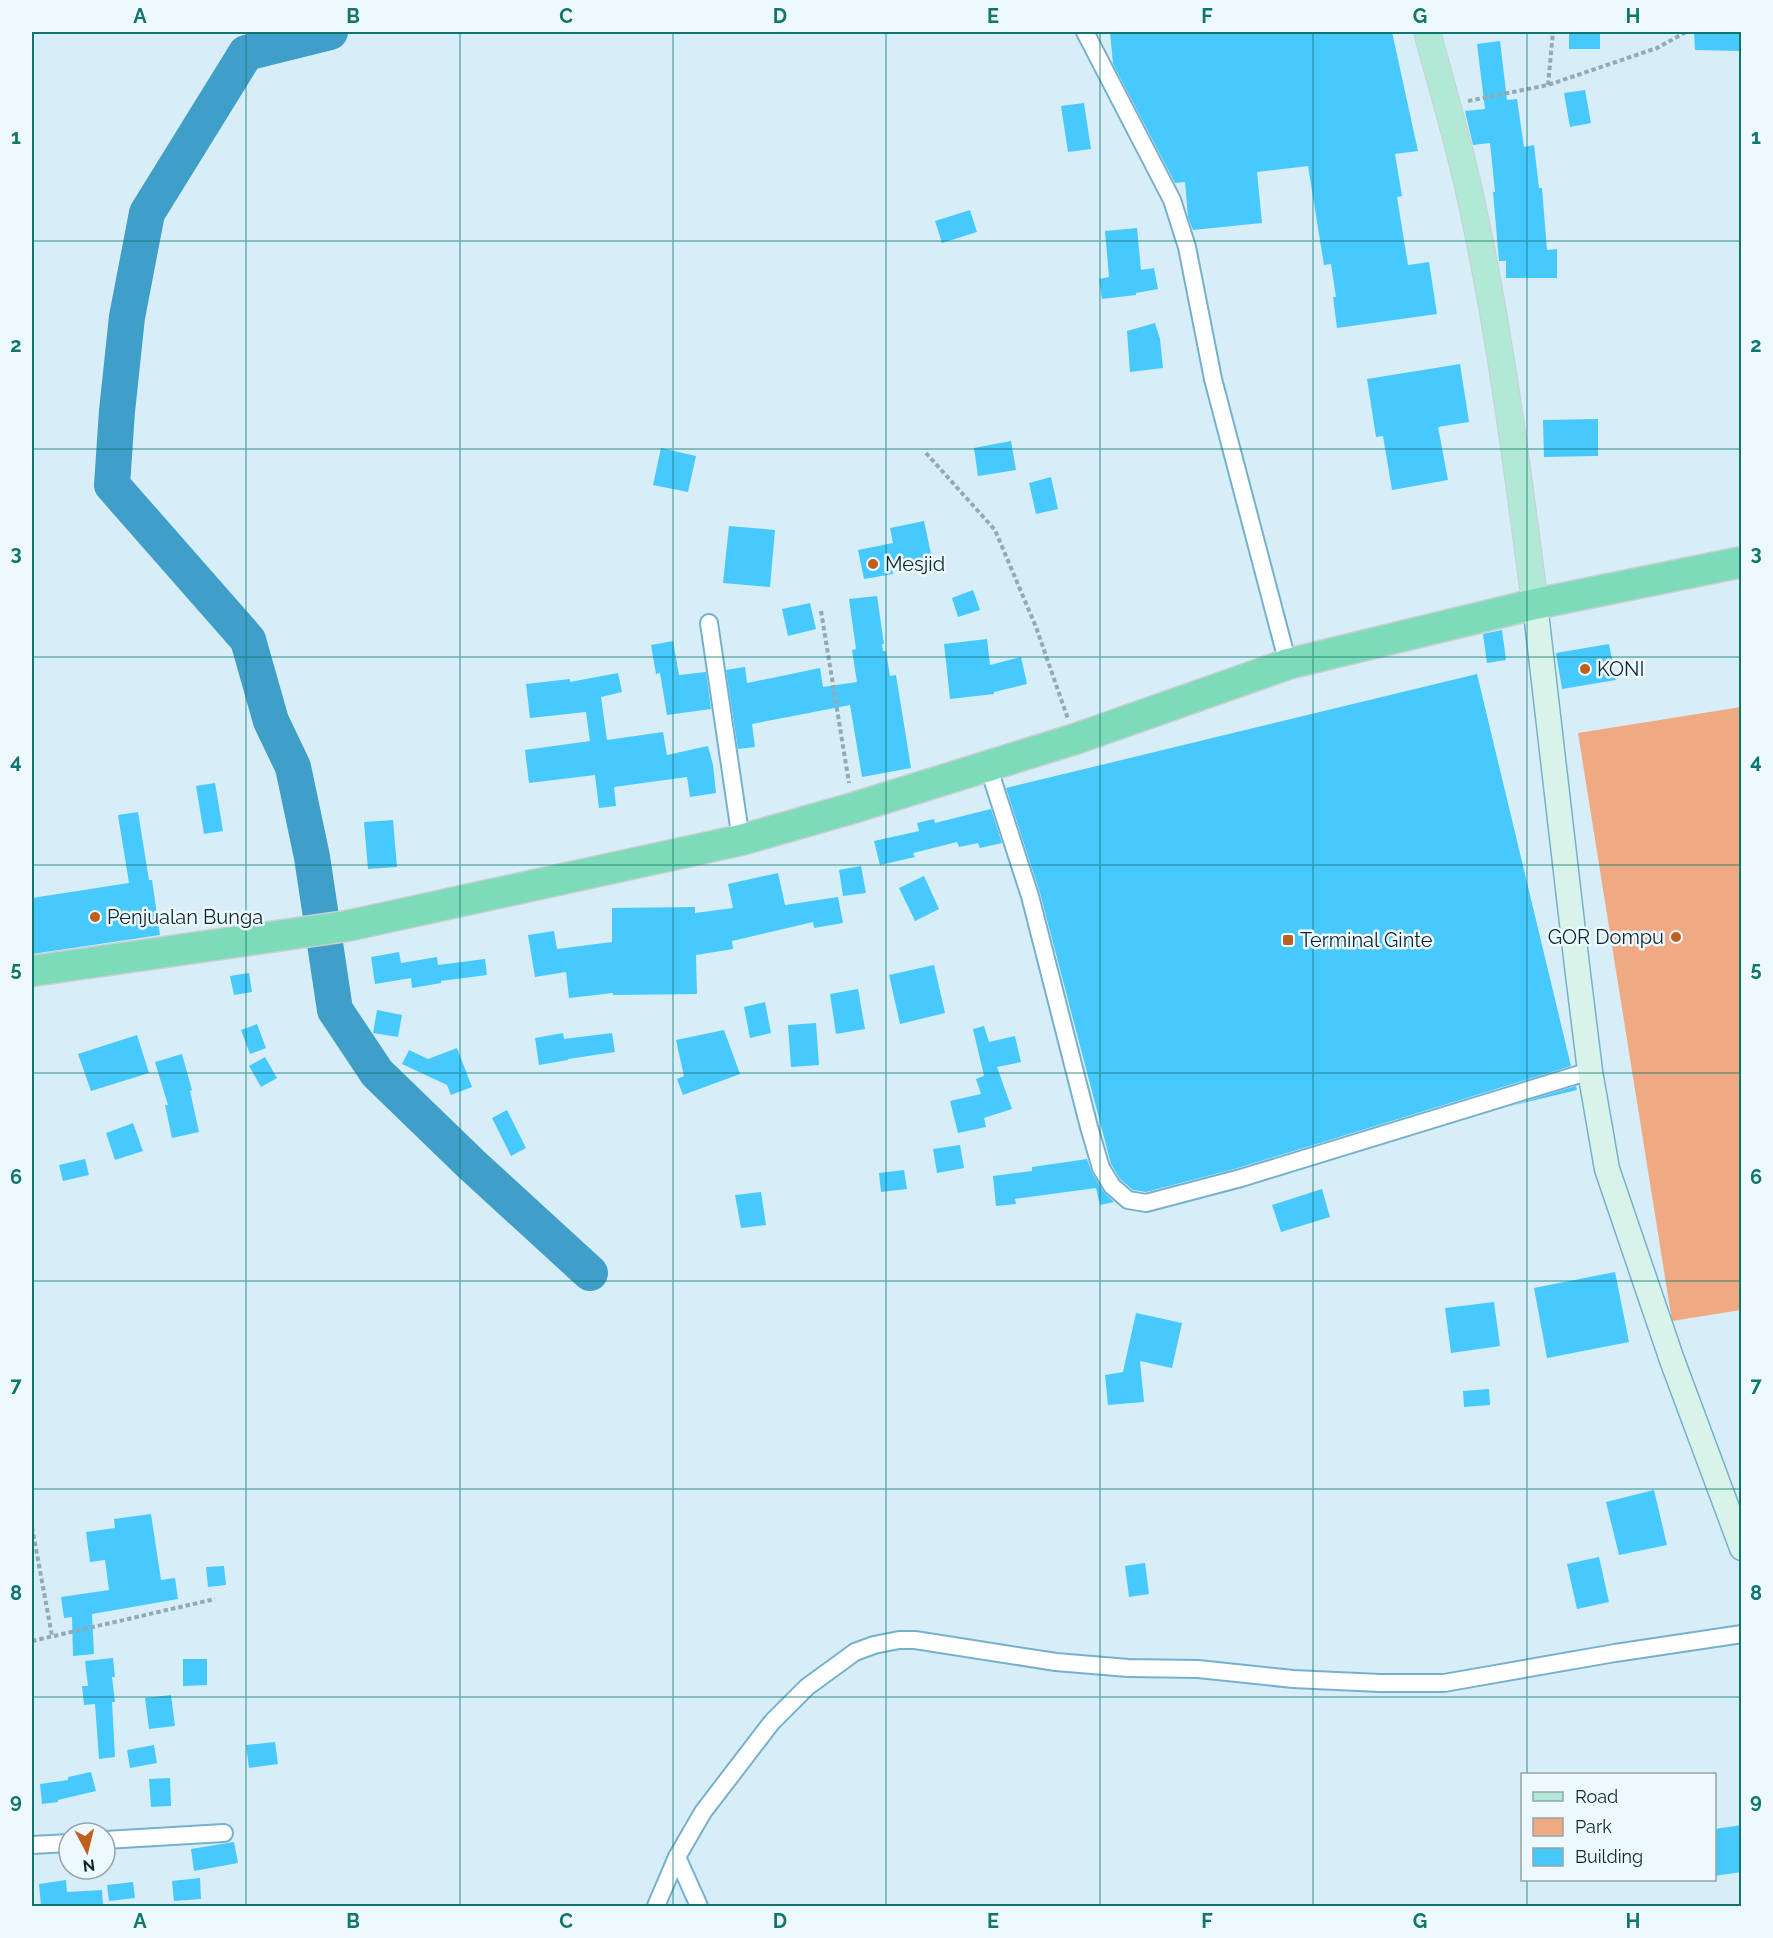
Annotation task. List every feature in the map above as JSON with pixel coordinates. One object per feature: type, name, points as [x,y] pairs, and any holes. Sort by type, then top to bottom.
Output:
[{"type":"highway","points":[[32,971],[347,926],[741,840],[1075,739],[1288,664],[1536,604],[1742,562]]},
{"type":"main road","points":[[1427,32],[1468,185],[1510,414],[1536,604]]},
{"type":"street","points":[[1085,32],[1172,200],[1187,247],[1213,379],[1288,664]]},
{"type":"street","points":[[1536,604],[1590,1071],[1607,1169],[1672,1360],[1742,1548]]},
{"type":"street","points":[[709,623],[741,840]]},
{"type":"street","points":[[988,766],[1030,896],[1101,1168],[1112,1186],[1128,1200],[1146,1203],[1241,1178],[1590,1071]]},
{"type":"street","points":[[656,1906],[677,1857],[704,1812],[772,1722],[807,1687],[855,1652],[874,1645],[899,1640],[915,1640],[962,1649],[1076,1664],[1128,1668],[1198,1669],[1293,1679],[1444,1683],[1615,1653],[1742,1634]]},
{"type":"street","points":[[117,1839],[224,1833]]},
{"type":"street","points":[[32,1845],[57,1843]]},
{"type":"street","points":[[677,1857],[699,1906]]},
{"type":"path","points":[[1548,85],[1553,32]]},
{"type":"path","points":[[1446,105],[1548,85],[1657,48],[1686,32]]},
{"type":"path","points":[[926,453],[995,530],[1036,627],[1075,739]]},
{"type":"path","points":[[821,610],[853,808]]},
{"type":"path","points":[[32,1527],[52,1636]]},
{"type":"path","points":[[32,1641],[215,1599]]},
{"type":"green space","name":"GOR Dompu","points":[[1741,707],[1741,1310],[1672,1321],[1578,733]]},
{"type":"building","points":[[1110,32],[1392,32],[1418,151],[1395,154],[1402,196],[1397,197],[1408,265],[1429,262],[1437,314],[1337,328],[1333,297],[1336,297],[1331,264],[1324,265],[1308,166],[1257,172],[1262,223],[1193,230],[1188,217],[1185,182],[1175,183],[1113,64]]},
{"type":"building","points":[[1569,32],[1600,32],[1600,49],[1569,49]]},
{"type":"building","points":[[1694,32],[1742,33],[1742,51],[1695,50]]},
{"type":"building","points":[[1500,41],[1507,100],[1517,99],[1524,147],[1534,145],[1539,188],[1542,188],[1547,250],[1557,249],[1557,278],[1506,278],[1506,261],[1499,261],[1490,143],[1473,145],[1465,111],[1485,109],[1477,44]]},
{"type":"building","points":[[1585,90],[1591,123],[1570,127],[1564,93]]},
{"type":"building","points":[[1084,103],[1091,149],[1068,152],[1061,106]]},
{"type":"building","points":[[970,210],[977,232],[942,243],[935,221]]},
{"type":"building","points":[[1137,228],[1141,270],[1154,268],[1158,289],[1136,293],[1136,295],[1102,299],[1099,279],[1109,277],[1105,231]]},
{"type":"building","points":[[1155,323],[1160,339],[1163,368],[1130,372],[1127,331]]},
{"type":"building","points":[[1460,364],[1469,422],[1438,427],[1448,480],[1392,490],[1383,436],[1376,437],[1367,379]]},
{"type":"building","points":[[1598,419],[1598,456],[1544,457],[1543,420]]},
{"type":"building","points":[[1011,441],[1016,470],[978,476],[974,448]]},
{"type":"building","points":[[661,448],[696,456],[688,492],[653,485]]},
{"type":"building","points":[[1051,477],[1058,509],[1036,514],[1029,483]]},
{"type":"building","points":[[924,521],[932,558],[892,567],[893,574],[864,579],[858,550],[893,543],[890,528]]},
{"type":"building","points":[[729,526],[775,530],[770,587],[723,583]]},
{"type":"building","points":[[973,590],[980,610],[958,617],[952,598]]},
{"type":"building","points":[[877,596],[883,651],[886,651],[890,676],[896,675],[911,768],[862,777],[850,705],[752,724],[755,747],[738,749],[726,670],[745,667],[747,683],[820,668],[823,687],[857,682],[852,650],[856,649],[849,599]]},
{"type":"building","points":[[810,603],[816,629],[788,636],[782,609]]},
{"type":"building","points":[[1502,630],[1506,660],[1487,663],[1483,634]]},
{"type":"building","points":[[987,639],[990,665],[1021,657],[1027,684],[994,692],[994,694],[950,699],[944,644]]},
{"type":"building","points":[[673,641],[679,675],[706,672],[711,709],[667,715],[660,673],[656,674],[651,645]]},
{"type":"building","points":[[1609,644],[1616,680],[1562,689],[1556,653]]},
{"type":"building","points":[[618,673],[622,692],[601,697],[607,740],[663,732],[667,755],[708,746],[716,793],[690,797],[687,777],[614,787],[616,806],[599,808],[595,775],[529,783],[525,750],[590,741],[586,712],[530,718],[526,684],[570,679],[570,682]]},
{"type":"building","name":"Terminal Ginte","points":[[1477,674],[1571,1066],[1238,1168],[1146,1192],[1133,1190],[1120,1179],[1111,1164],[1040,893],[1006,788]]},
{"type":"building","points":[[215,783],[223,831],[204,834],[196,786]]},
{"type":"building","points":[[991,809],[1002,843],[980,848],[978,843],[959,847],[957,842],[913,853],[915,857],[880,865],[874,841],[919,831],[917,823],[934,819],[935,823]]},
{"type":"building","name":"Penjualan Bunga","points":[[138,812],[149,880],[152,880],[160,935],[32,954],[32,898],[129,883],[118,815]]},
{"type":"building","points":[[393,820],[397,867],[368,869],[364,822]]},
{"type":"building","points":[[861,866],[866,893],[843,896],[839,870]]},
{"type":"building","points":[[778,873],[785,905],[838,897],[843,923],[814,928],[813,922],[732,941],[733,949],[696,955],[697,994],[613,995],[613,993],[569,998],[566,972],[535,977],[528,935],[554,931],[557,949],[612,942],[612,908],[695,907],[695,913],[733,908],[728,884]]},
{"type":"building","points":[[924,876],[939,909],[915,921],[899,888]]},
{"type":"building","points":[[399,952],[401,963],[437,957],[438,965],[485,959],[487,975],[441,981],[441,983],[412,988],[411,978],[375,984],[371,957]]},
{"type":"building","points":[[934,965],[945,1013],[900,1024],[889,975]]},
{"type":"building","points":[[249,973],[252,992],[234,995],[230,976]]},
{"type":"building","points":[[858,989],[865,1029],[836,1034],[830,994]]},
{"type":"building","points":[[765,1002],[771,1033],[750,1038],[744,1007]]},
{"type":"building","points":[[377,1010],[402,1015],[398,1037],[373,1033]]},
{"type":"building","points":[[816,1023],[819,1065],[791,1067],[788,1025]]},
{"type":"building","points":[[257,1024],[266,1048],[250,1054],[241,1030]]},
{"type":"building","points":[[984,1026],[989,1042],[1015,1036],[1021,1062],[997,1067],[1012,1109],[984,1118],[986,1127],[958,1133],[950,1101],[981,1094],[976,1079],[984,1076],[973,1029]]},
{"type":"building","points":[[724,1030],[740,1074],[683,1095],[677,1079],[684,1076],[676,1040]]},
{"type":"building","points":[[563,1033],[564,1039],[612,1033],[615,1052],[539,1065],[535,1038]]},
{"type":"building","points":[[137,1035],[149,1073],[91,1091],[78,1054]]},
{"type":"building","points":[[457,1048],[472,1087],[451,1095],[447,1085],[402,1064],[409,1050],[428,1059]]},
{"type":"building","points":[[182,1054],[192,1090],[190,1091],[199,1132],[172,1138],[165,1105],[168,1105],[155,1062]]},
{"type":"building","points":[[265,1057],[277,1078],[261,1087],[249,1066]]},
{"type":"building","points":[[1576,1086],[1577,1090],[1511,1106]]},
{"type":"building","points":[[507,1110],[526,1148],[511,1156],[492,1118]]},
{"type":"building","points":[[133,1123],[143,1151],[115,1160],[106,1133]]},
{"type":"building","points":[[960,1145],[964,1168],[937,1173],[933,1149]]},
{"type":"building","points":[[85,1159],[89,1175],[63,1181],[59,1165]]},
{"type":"building","points":[[1087,1159],[1103,1191],[1114,1202],[1100,1205],[1096,1188],[1015,1199],[1016,1204],[996,1206],[993,1176],[1032,1171],[1032,1167]]},
{"type":"building","points":[[904,1170],[907,1189],[881,1192],[879,1173]]},
{"type":"building","points":[[1322,1189],[1330,1217],[1281,1232],[1272,1205]]},
{"type":"building","points":[[761,1192],[766,1225],[741,1228],[735,1195]]},
{"type":"building","points":[[1615,1272],[1629,1342],[1547,1358],[1534,1288]]},
{"type":"building","points":[[1494,1302],[1500,1346],[1451,1353],[1445,1308]]},
{"type":"building","points":[[1136,1313],[1182,1323],[1172,1368],[1140,1361],[1144,1402],[1108,1405],[1105,1375],[1123,1372]]},
{"type":"building","points":[[1489,1389],[1490,1405],[1464,1407],[1463,1391]]},
{"type":"building","points":[[1654,1490],[1667,1545],[1619,1555],[1606,1502]]},
{"type":"building","points":[[151,1514],[161,1580],[175,1578],[178,1599],[92,1614],[94,1654],[73,1656],[72,1617],[64,1618],[61,1597],[109,1590],[105,1560],[90,1562],[86,1532],[115,1528],[114,1519]]},
{"type":"building","points":[[1599,1557],[1609,1602],[1577,1609],[1567,1564]]},
{"type":"building","points":[[1145,1563],[1149,1594],[1129,1597],[1125,1566]]},
{"type":"building","points":[[224,1566],[226,1585],[208,1587],[206,1567]]},
{"type":"building","points":[[113,1658],[115,1677],[112,1677],[115,1702],[112,1702],[115,1757],[99,1759],[95,1704],[84,1705],[82,1686],[88,1686],[85,1661]]},
{"type":"building","points":[[183,1659],[207,1659],[207,1685],[183,1686]]},
{"type":"building","points":[[171,1695],[175,1726],[149,1729],[145,1698]]},
{"type":"building","points":[[275,1742],[278,1764],[249,1768],[246,1745]]},
{"type":"building","points":[[154,1745],[157,1763],[130,1768],[127,1750]]},
{"type":"building","points":[[91,1772],[96,1791],[58,1800],[58,1802],[42,1804],[40,1784],[68,1780],[68,1777]]},
{"type":"building","points":[[170,1778],[171,1806],[151,1807],[149,1779]]},
{"type":"building","points":[[1742,1825],[1742,1872],[1716,1876],[1716,1829]]},
{"type":"building","points":[[234,1842],[238,1863],[194,1871],[191,1849]]},
{"type":"building","points":[[200,1878],[201,1899],[174,1901],[172,1881]]},
{"type":"building","points":[[66,1881],[67,1892],[102,1890],[103,1906],[41,1906],[39,1884]]},
{"type":"building","points":[[133,1882],[135,1898],[109,1901],[107,1885]]},
{"type":"waterway","points":[[330,32],[246,53],[147,213],[127,317],[112,485],[248,640],[271,721],[293,767],[312,857],[335,1010],[377,1073],[471,1164],[590,1273]]},
{"type":"place","name":"Mesjid","points":[[873,564]]},
{"type":"place","name":"KONI","points":[[1585,669]]},
{"type":"place","name":"Penjualan Bunga","points":[[95,917]]},
{"type":"place","name":"GOR Dompu","points":[[1676,937]]},
{"type":"place","name":"Terminal Ginte","points":[[1288,940]]}]
